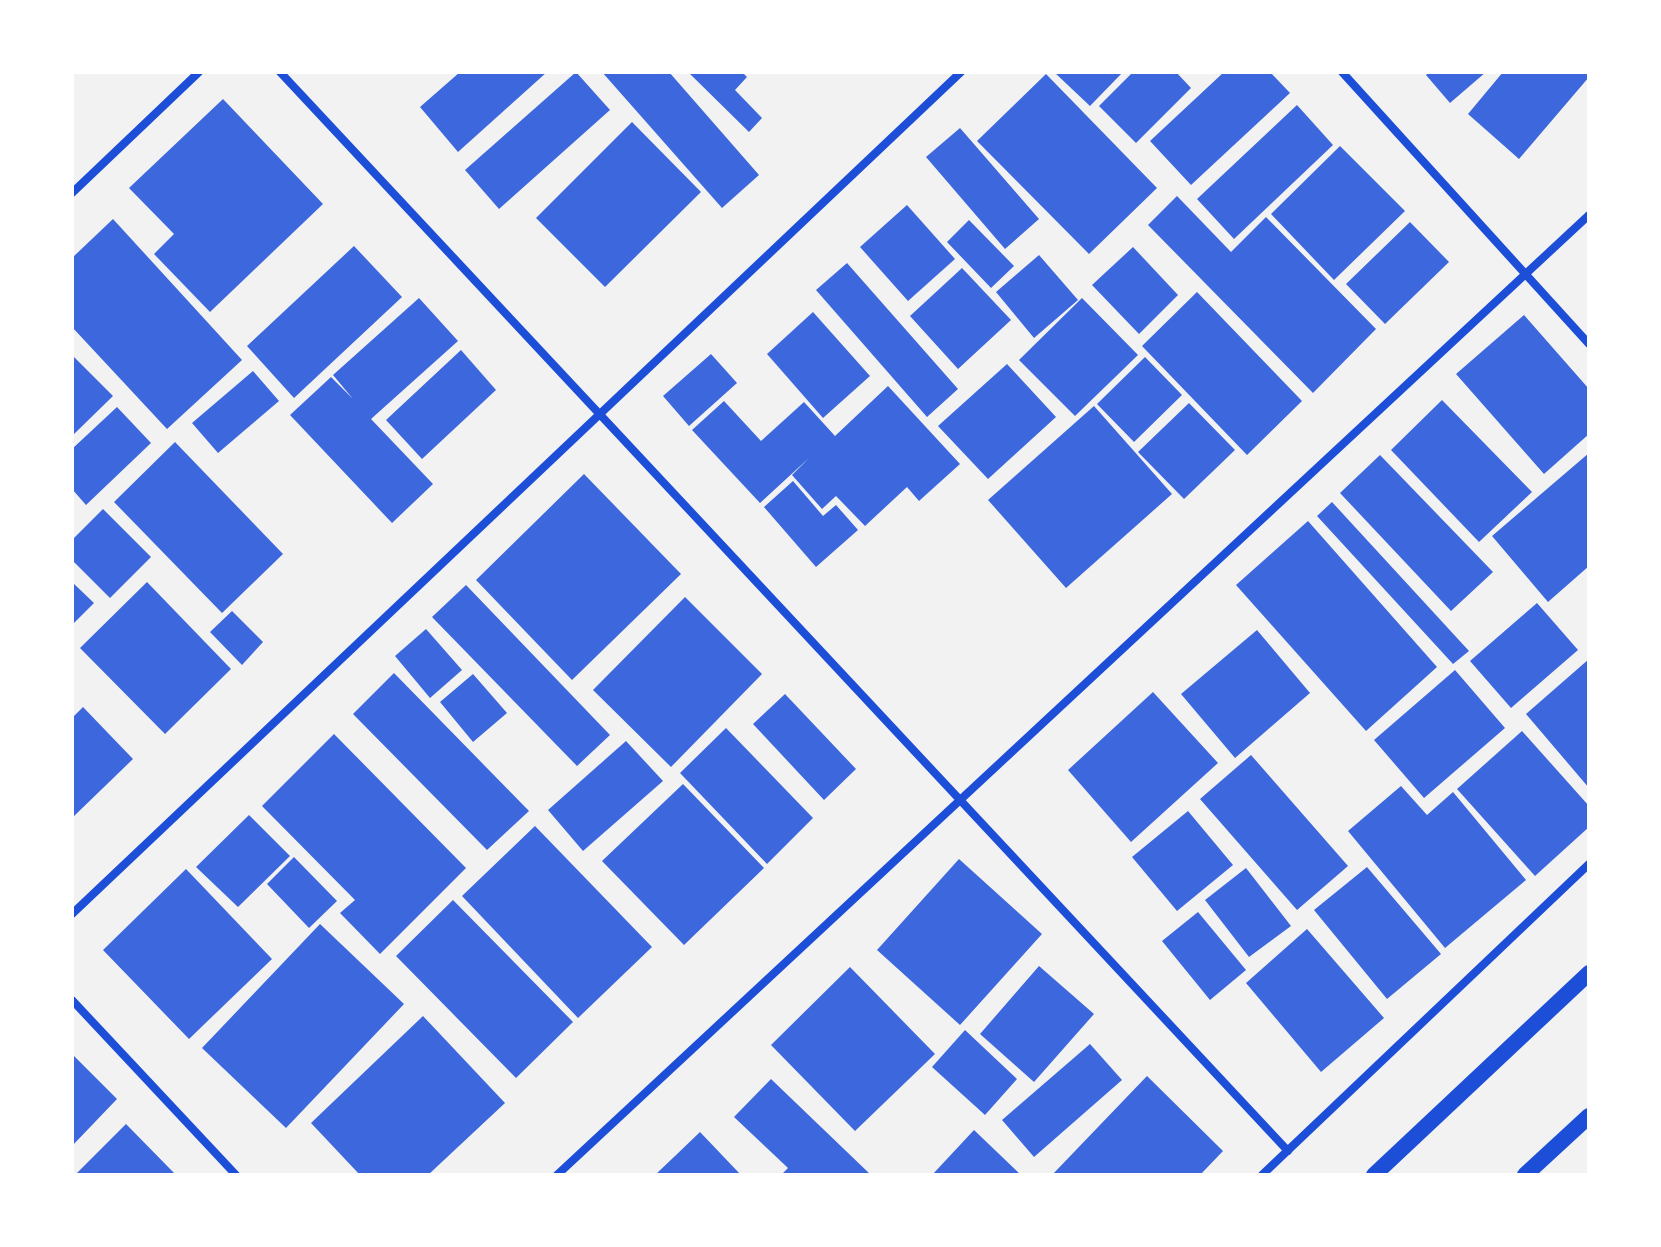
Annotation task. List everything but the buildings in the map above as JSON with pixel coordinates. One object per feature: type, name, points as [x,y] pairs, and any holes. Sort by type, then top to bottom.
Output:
[{"type":"main road","points":[[1374,1175],[1589,973]]},
{"type":"main road","points":[[1525,1175],[1589,1116]]},
{"type":"street","points":[[72,193],[199,72]]},
{"type":"street","points":[[280,72],[1288,1151]]},
{"type":"street","points":[[72,914],[961,72]]},
{"type":"street","points":[[1342,72],[1589,344]]},
{"type":"street","points":[[557,1175],[1589,215]]},
{"type":"street","points":[[1262,1175],[1589,864]]},
{"type":"street","points":[[72,1000],[236,1175]]}]
